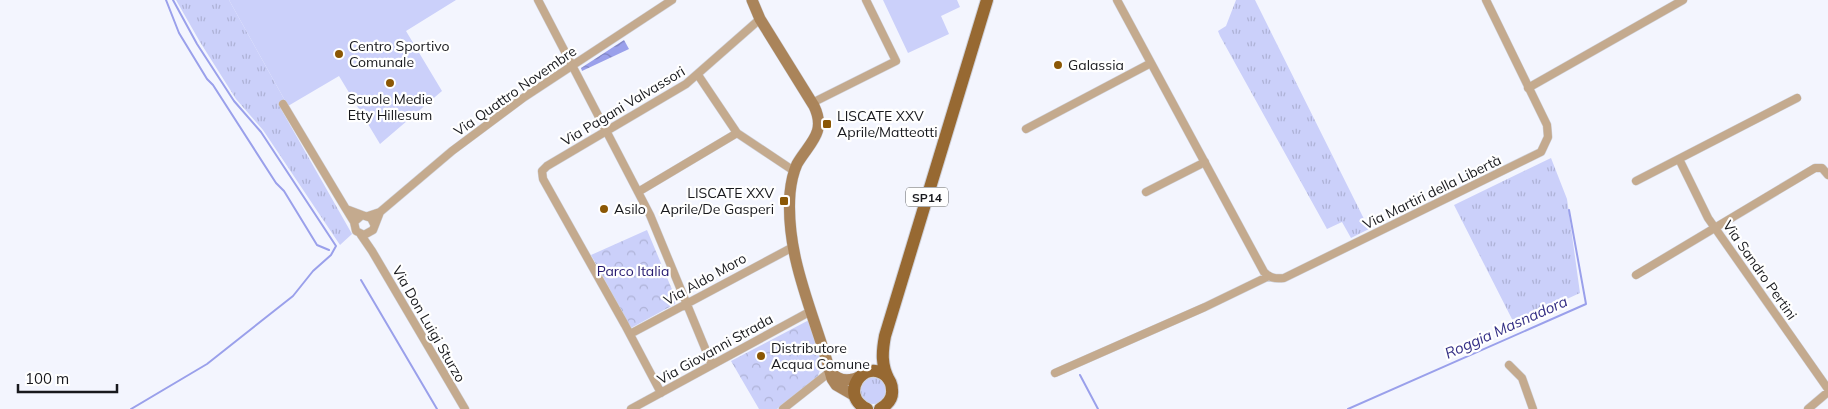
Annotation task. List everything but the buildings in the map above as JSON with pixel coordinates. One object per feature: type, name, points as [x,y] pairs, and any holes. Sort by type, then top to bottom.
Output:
[{"type":"main road","name":"SP14","points":[[969,59],[983,0]]},
{"type":"main road","name":"SP14","points":[[880,409],[888,404],[892,396],[892,389],[882,358],[885,336],[987,0]]},
{"type":"main road","name":"SP14","points":[[859,404],[855,385],[869,368],[885,336]]},
{"type":"main road","points":[[862,375],[878,372],[885,375],[889,380]]},
{"type":"street","points":[[538,0],[654,223],[712,365]]},
{"type":"street","name":"Via Quattro Novembre","points":[[374,224],[380,212],[487,124],[571,65],[672,0]]},
{"type":"street","points":[[812,103],[896,61],[866,0]]},
{"type":"street","points":[[1055,374],[1269,276],[1264,272],[1116,0]]},
{"type":"street","name":"Via Martiri della Libertà","points":[[1269,276],[1284,278],[1541,152],[1546,144],[1548,130],[1486,0]]},
{"type":"street","points":[[1528,88],[1684,0]]},
{"type":"street","points":[[754,2],[760,19],[812,103],[818,116],[818,130],[815,138],[794,171],[789,204],[790,228],[802,285],[835,384],[859,404]]},
{"type":"street","name":"Via Pagani Valvassori","points":[[630,334],[543,179],[542,171],[668,96],[698,75],[760,19]]},
{"type":"street","points":[[1026,129],[1151,63]]},
{"type":"street","points":[[698,75],[737,133],[794,171]]},
{"type":"street","points":[[1636,181],[1796,98]]},
{"type":"street","points":[[283,104],[346,209],[354,222],[356,231],[361,235],[371,233],[374,224],[365,215],[346,209]]},
{"type":"street","points":[[638,192],[737,133]]},
{"type":"street","name":"Via Sandro Pertini","points":[[1679,159],[1715,227],[1828,391]]},
{"type":"street","points":[[1146,192],[1204,162]]},
{"type":"street","points":[[1636,275],[1815,168],[1822,168],[1828,175]]},
{"type":"street","name":"Via Quattro Novembre","points":[[365,215],[380,212]]},
{"type":"street","points":[[354,222],[365,215]]},
{"type":"street","name":"Via Don Luigi Sturzo","points":[[371,233],[372,251]]},
{"type":"street","name":"Via Don Luigi Sturzo","points":[[361,235],[465,409]]},
{"type":"street","name":"Via Aldo Moro","points":[[630,334],[793,247]]},
{"type":"street","name":"Via Giovanni Strada","points":[[631,409],[811,312]]},
{"type":"street","points":[[630,334],[661,393]]},
{"type":"street","points":[[1509,365],[1522,378],[1533,409]]},
{"type":"street","points":[[831,372],[836,377],[845,380],[862,375]]},
{"type":"street","points":[[783,409],[831,372]]},
{"type":"street","points":[[1808,409],[1828,391]]},
{"type":"green space","points":[[176,0],[229,0],[288,106],[281,109],[352,234],[340,245],[263,130],[236,99]]},
{"type":"green space","name":"Centro Sportivo Comunale","points":[[229,0],[456,0],[406,31],[442,91],[380,144],[339,76],[288,106]]},
{"type":"green space","points":[[883,0],[957,0],[960,7],[941,16],[949,34],[908,53]]},
{"type":"green space","points":[[1236,0],[1255,0],[1369,229],[1351,238],[1342,222],[1327,229],[1218,31],[1226,26]]},
{"type":"green space","points":[[1551,158],[1567,199],[1580,293],[1514,323],[1454,205]]},
{"type":"green space","name":"Parco Italia","points":[[647,230],[676,299],[675,304],[631,328],[591,255]]},
{"type":"green space","points":[[809,320],[821,357],[822,365],[817,378],[777,409],[759,409],[731,361]]},
{"type":"green space","points":[[873,376],[883,380],[887,390],[883,400],[873,404],[863,400],[859,390],[863,380]]},
{"type":"water","points":[[624,40],[629,49],[582,71],[581,68]]},
{"type":"waterway","points":[[166,0],[179,33],[207,79],[213,85],[276,183],[284,191],[317,245],[329,250]]},
{"type":"waterway","points":[[131,409],[207,364],[293,296],[313,271],[331,255],[336,246],[261,132],[234,101],[197,44],[173,0]]},
{"type":"waterway","name":"Roggia Masnadora","points":[[1348,409],[1586,304],[1569,210]]},
{"type":"waterway","points":[[361,280],[437,409]]},
{"type":"waterway","points":[[1080,375],[1098,409]]},
{"type":"place","name":"Centro Sportivo Comunale","points":[[339,54]]},
{"type":"place","name":"Galassia","points":[[1058,65]]},
{"type":"place","name":"Scuole Medie Etty Hillesum","points":[[390,83]]},
{"type":"place","name":"LISCATE XXV Aprile/Matteotti","points":[[827,124]]},
{"type":"place","name":"LISCATE XXV Aprile/De Gasperi","points":[[784,201]]},
{"type":"place","name":"Asilo","points":[[604,209]]},
{"type":"place","name":"Distributore Acqua Comune","points":[[761,356]]}]
